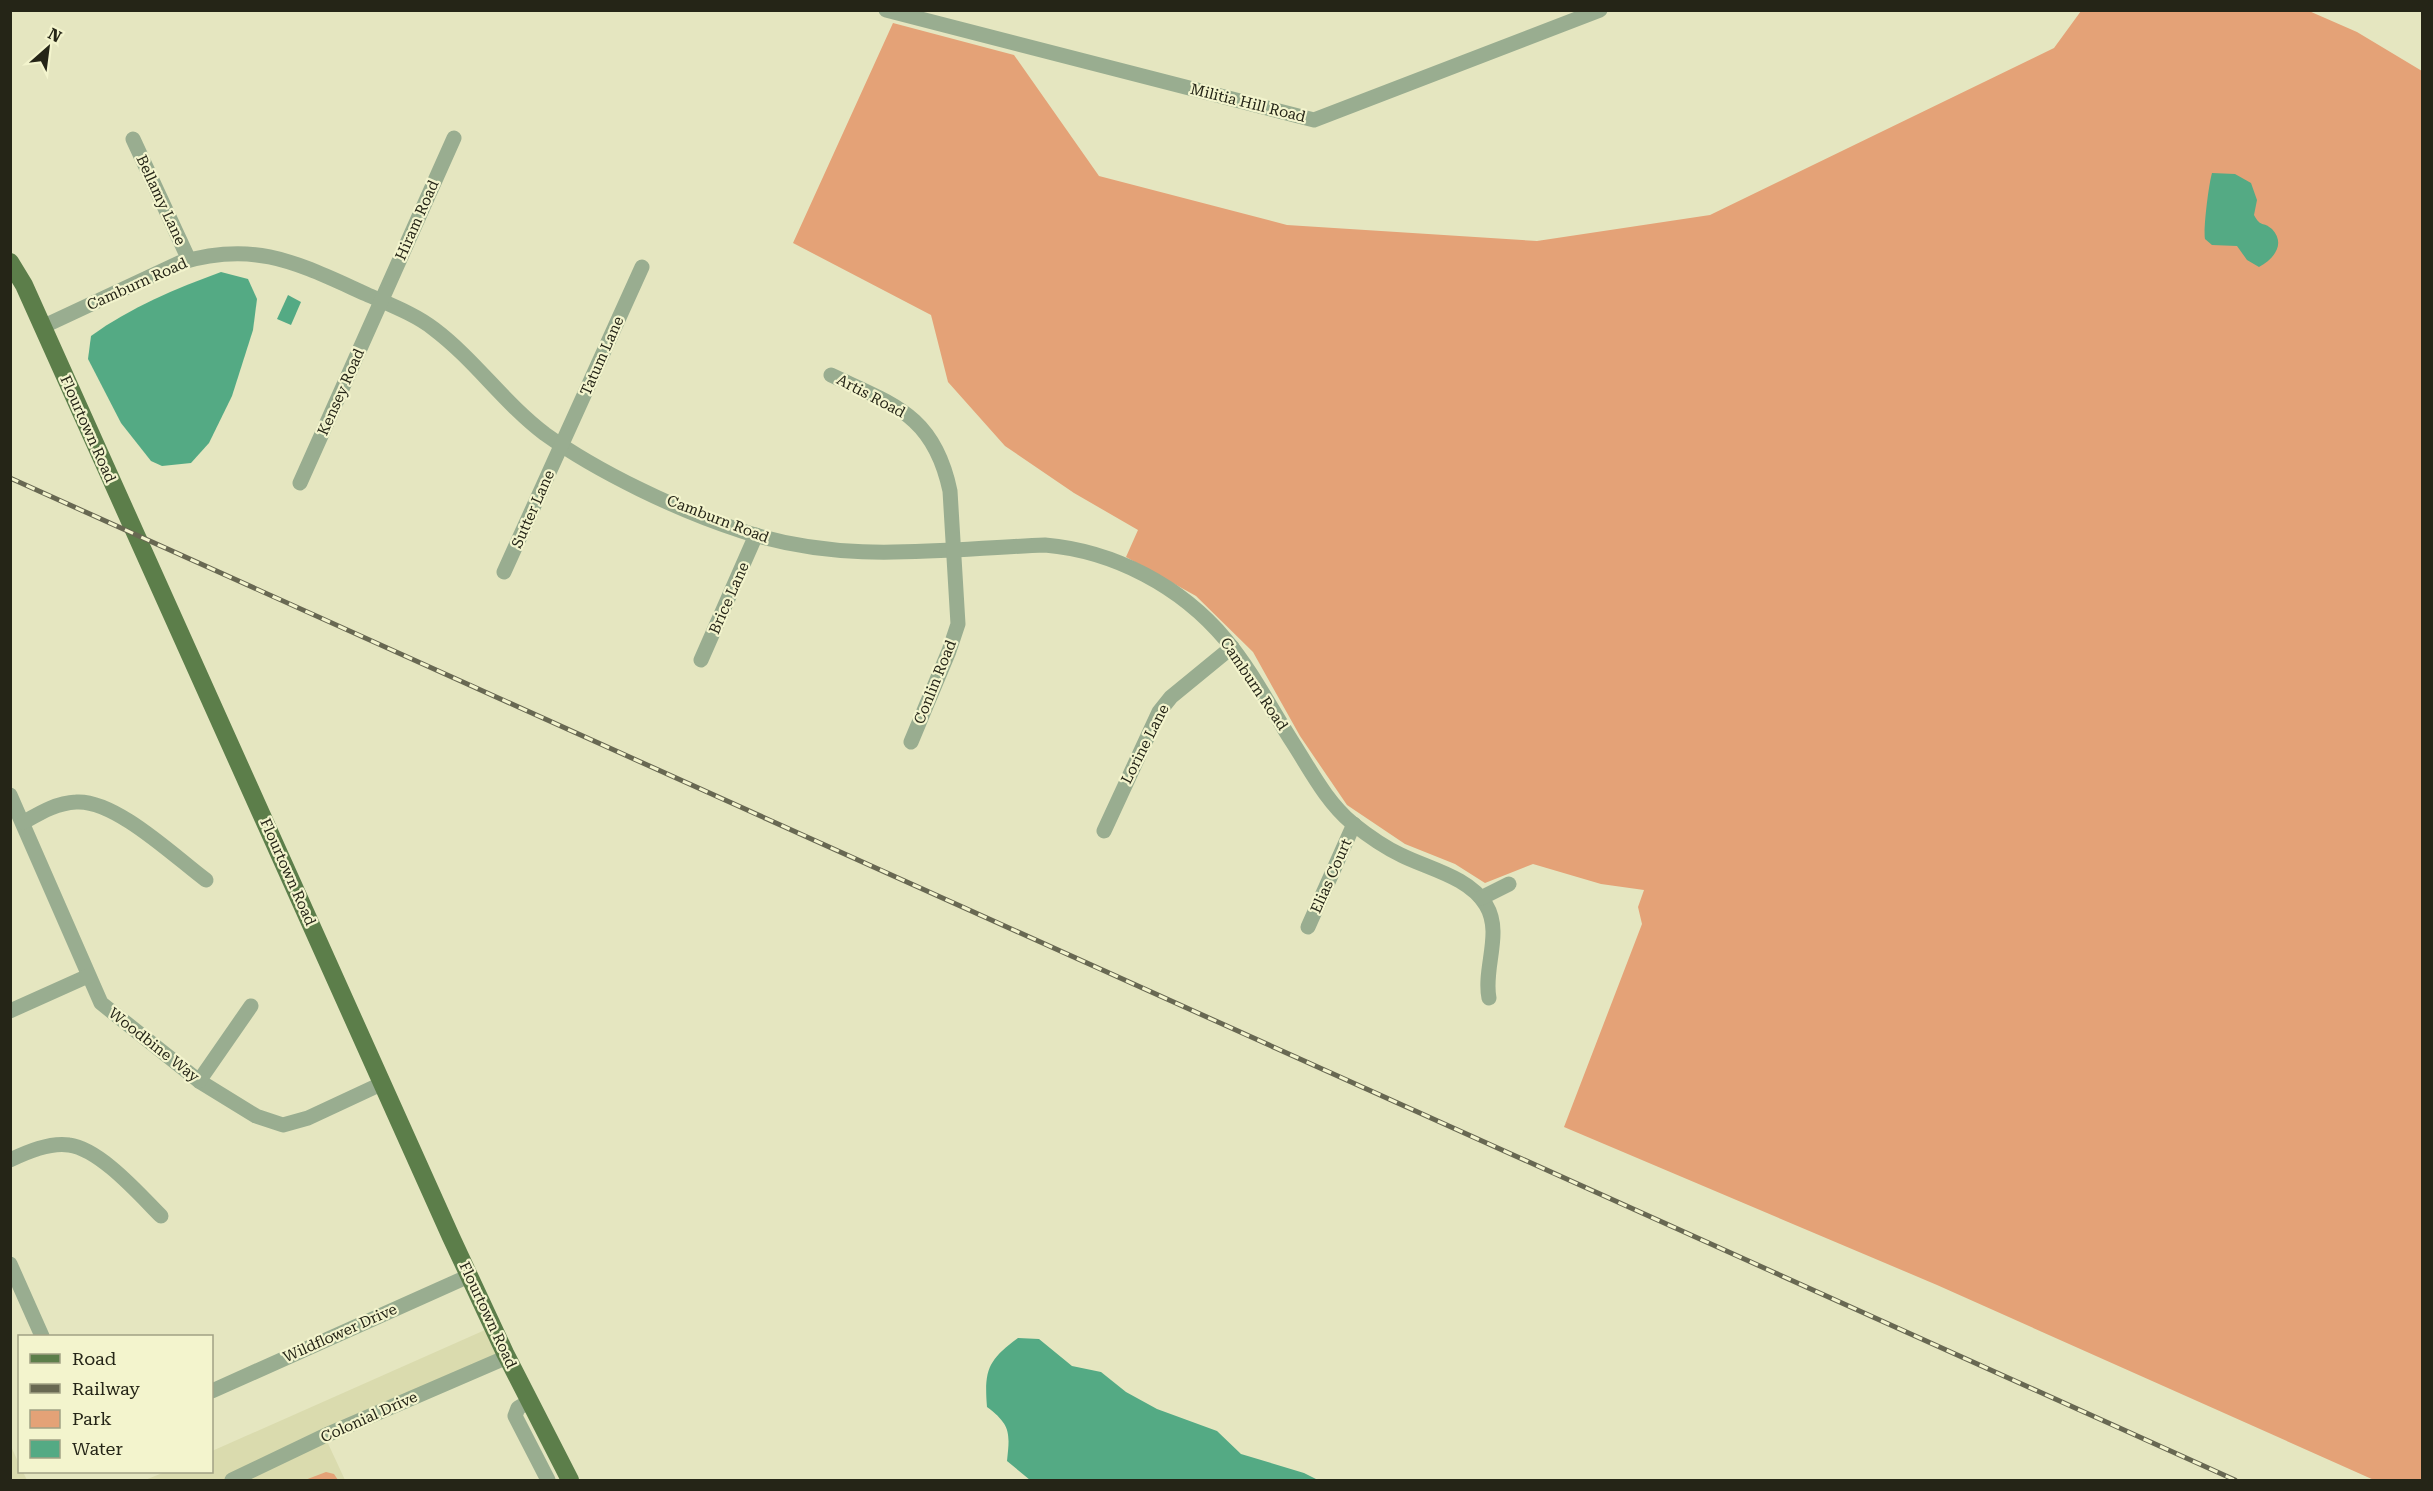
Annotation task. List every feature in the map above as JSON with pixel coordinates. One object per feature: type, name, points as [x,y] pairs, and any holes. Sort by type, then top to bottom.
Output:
[{"type":"main road","name":"Flourtown Road","points":[[10,262],[24,285],[469,1276],[507,1357],[570,1480]]},
{"type":"street","name":"Militia Hill Road","points":[[886,10],[1314,120],[1600,10]]},
{"type":"street","name":"Hiram Road","points":[[381,301],[454,138]]},
{"type":"street","name":"Bellamy Lane","points":[[133,139],[189,260]]},
{"type":"street","name":"Camburn Road","points":[[42,327],[189,260],[221,254],[282,258],[381,301],[432,327],[525,418],[562,446],[575,455],[699,515],[756,535],[799,546],[856,553],[1045,545],[1089,552],[1113,560],[1162,584],[1213,625],[1232,647],[1317,782],[1336,807],[1354,824],[1386,848],[1458,880],[1481,898],[1491,914],[1494,934],[1486,975],[1489,998]]},
{"type":"street","name":"Tatum Lane","points":[[562,446],[642,267]]},
{"type":"street","name":"Kensey Road","points":[[300,483],[381,301]]},
{"type":"street","name":"Artis Road","points":[[831,375],[906,413],[932,440],[942,459],[950,491],[954,550]]},
{"type":"street","name":"Sutter Lane","points":[[504,572],[562,446]]},
{"type":"street","name":"Brice Lane","points":[[701,660],[756,535]]},
{"type":"street","name":"Conlin Road","points":[[911,742],[958,624],[954,550]]},
{"type":"street","name":"Lorine Lane","points":[[1104,831],[1148,732],[1165,703],[1232,647]]},
{"type":"street","name":"Woodbine Way","points":[[10,795],[24,822],[101,1003],[199,1081],[256,1116],[283,1125],[308,1118],[381,1084]]},
{"type":"street","points":[[24,822],[49,808],[76,801],[113,810],[206,880]]},
{"type":"street","name":"Elias Court","points":[[1308,927],[1354,824]]},
{"type":"street","points":[[1481,898],[1509,884]]},
{"type":"street","points":[[10,1011],[88,976]]},
{"type":"street","points":[[199,1081],[251,1006]]},
{"type":"street","points":[[10,1160],[49,1146],[70,1145],[90,1154],[116,1171],[161,1216]]},
{"type":"street","points":[[10,1264],[42,1335]]},
{"type":"street","name":"Wildflower Drive","points":[[213,1391],[469,1276]]},
{"type":"street","name":"Colonial Drive","points":[[232,1480],[324,1436],[507,1357]]},
{"type":"street","points":[[530,1401],[518,1408],[515,1416],[548,1480]]},
{"type":"shaded area","points":[[494,1326],[507,1357],[325,1437],[345,1480],[145,1480],[162,1473],[213,1473],[213,1451]]},
{"type":"shaded area","points":[[10,1444],[18,1462],[18,1473],[24,1473],[27,1480],[11,1480]]},
{"type":"green space","points":[[2081,11],[2309,11],[2357,32],[2422,71],[2422,1480],[2374,1480],[1937,1285],[1564,1127],[1642,924],[1638,907],[1644,890],[1601,884],[1533,864],[1485,883],[1455,864],[1405,844],[1347,805],[1300,736],[1253,652],[1196,596],[1126,557],[1138,530],[1074,493],[1005,446],[948,382],[931,315],[793,243],[893,23],[1014,55],[1099,176],[1287,225],[1537,241],[1710,215],[2054,48]]},
{"type":"green space","points":[[326,1472],[334,1474],[338,1480],[305,1480]]},
{"type":"water","points":[[2212,173],[2235,174],[2251,183],[2257,200],[2254,215],[2260,223],[2272,229],[2278,240],[2276,251],[2259,267],[2247,260],[2237,246],[2212,245],[2205,239]]},
{"type":"water","points":[[221,272],[248,279],[257,299],[253,330],[232,396],[209,443],[191,463],[162,466],[151,461],[121,423],[88,359],[91,336],[122,316],[154,300]]},
{"type":"water","points":[[288,295],[301,302],[291,325],[277,319]]},
{"type":"water","points":[[1018,1338],[1039,1339],[1072,1366],[1101,1372],[1126,1392],[1157,1409],[1217,1431],[1241,1454],[1304,1473],[1318,1480],[1030,1480],[1007,1461],[1009,1443],[1007,1430],[1001,1419],[987,1407],[986,1384],[990,1367],[1000,1353]]},
{"type":"railway","points":[[10,478],[2235,1480]]}]
